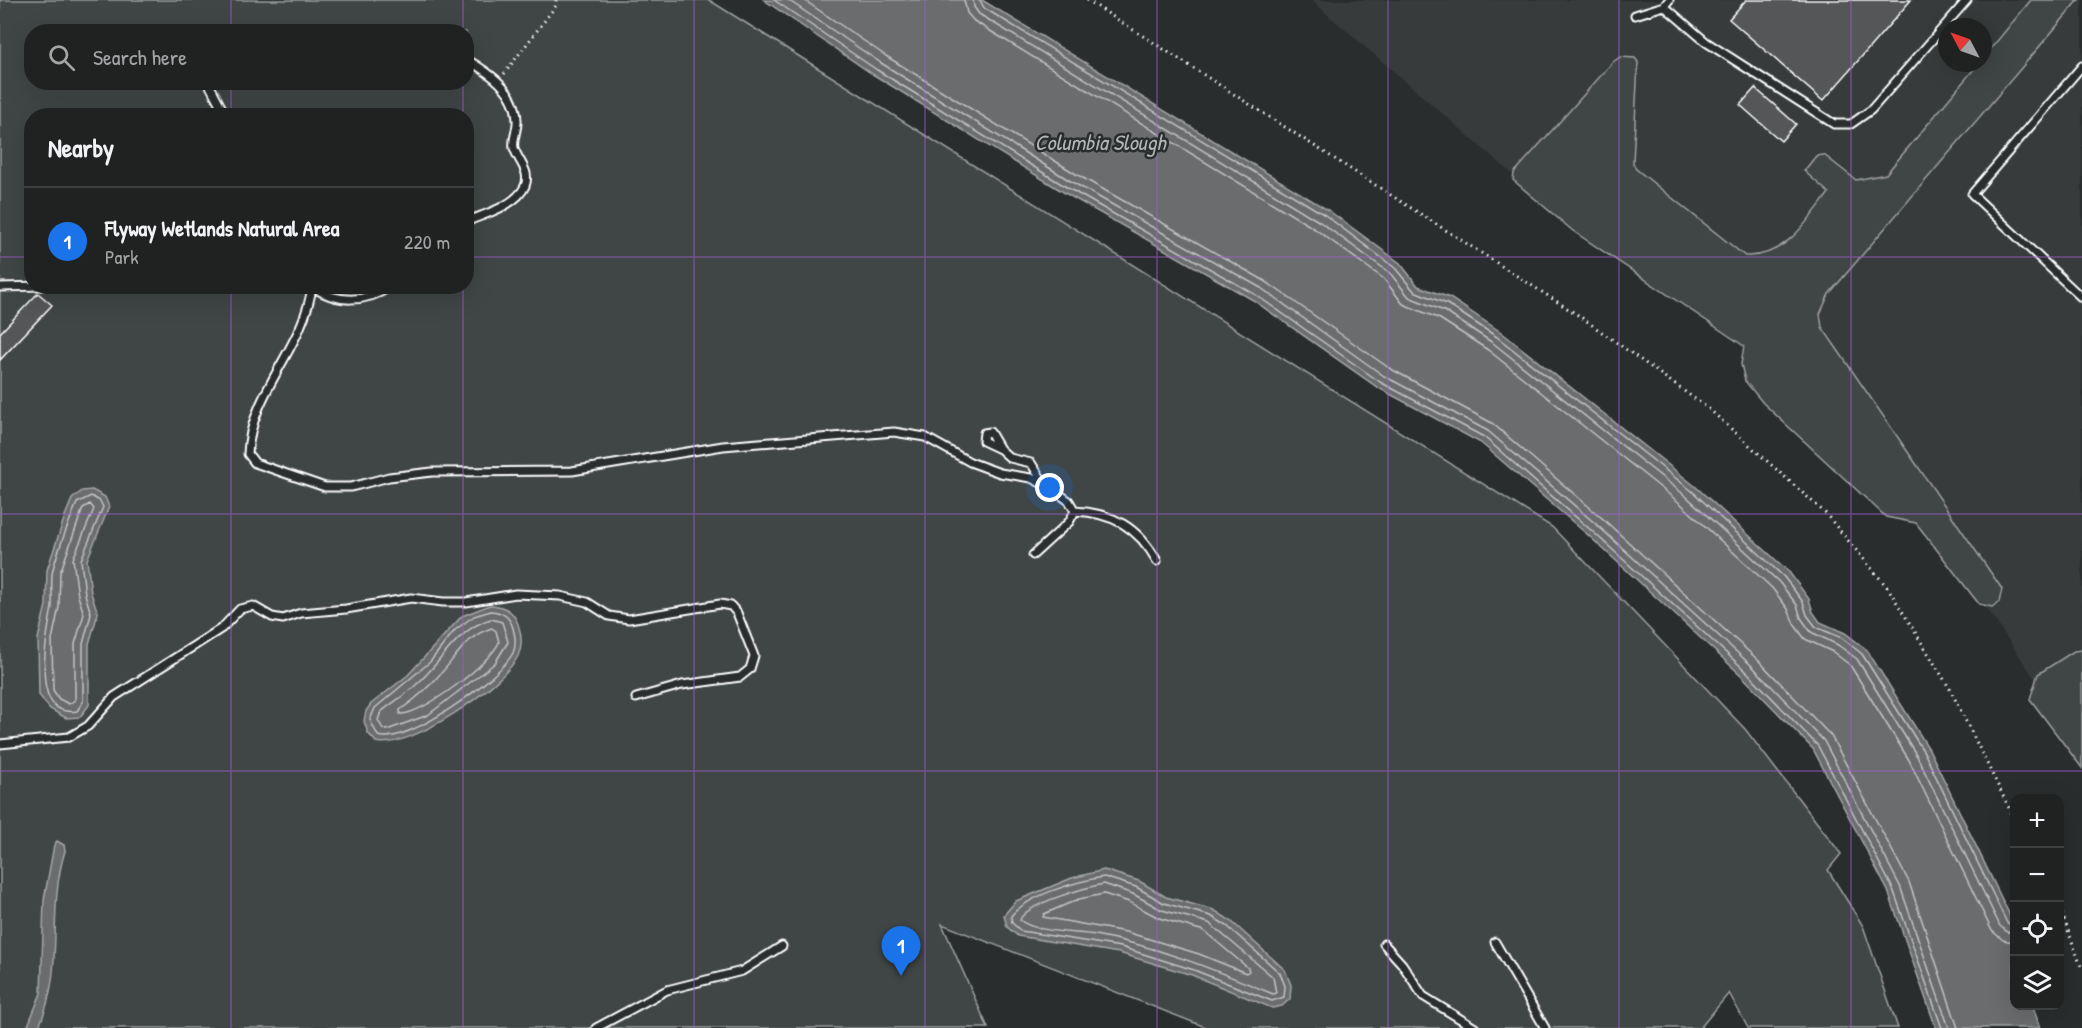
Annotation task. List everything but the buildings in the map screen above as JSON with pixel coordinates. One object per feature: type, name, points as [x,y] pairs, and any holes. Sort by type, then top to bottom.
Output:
[{"type":"lane","points":[[1635,15],[1666,3],[1706,42],[1834,124],[1851,124],[1871,110],[1967,0]]},
{"type":"lane","points":[[474,64],[499,81],[516,109],[518,124],[513,138],[514,148],[527,176],[524,188],[503,206],[474,219]]},
{"type":"lane","points":[[2082,66],[1972,194],[2082,298]]},
{"type":"lane","points":[[212,90],[222,108]]},
{"type":"lane","points":[[0,287],[24,286]]},
{"type":"lane","points":[[311,294],[310,306],[259,409],[248,443],[248,454],[255,463],[325,487],[351,487],[389,477],[432,472],[572,471],[723,446],[894,432],[925,437],[970,462],[1000,473],[1031,478],[1046,485],[1068,501],[1075,512]]},
{"type":"lane","points":[[328,294],[339,299],[362,299],[378,294]]},
{"type":"lane","points":[[1000,449],[1017,462],[1030,463],[1046,485]]},
{"type":"lane","points":[[1033,555],[1069,522],[1075,512]]},
{"type":"lane","points":[[1075,512],[1112,516],[1147,543],[1157,561]]},
{"type":"lane","points":[[0,744],[69,737],[88,726],[114,697],[222,628],[240,609],[253,606],[272,617],[283,619],[301,612],[346,609],[411,598],[466,602],[516,594],[560,596],[587,602],[609,616],[629,619],[720,604],[731,606],[737,613],[754,656],[750,669],[740,677],[682,684],[636,698]]},
{"type":"lane","points":[[1495,942],[1545,1028]]},
{"type":"lane","points":[[1384,944],[1402,964],[1423,996],[1475,1028]]},
{"type":"lane","points":[[596,1028],[667,990],[742,971],[782,946]]},
{"type":"path","points":[[499,81],[555,7],[556,0]]},
{"type":"path","points":[[1087,0],[1233,91],[1581,317],[1709,409],[1825,513],[1888,588],[1950,689],[2010,810]]},
{"type":"path","points":[[2064,919],[2082,969]]},
{"type":"shaded area","points":[[0,0],[709,0],[1552,527],[1745,729],[1841,854],[1828,870],[1863,926],[1898,1028],[1748,1028],[1729,993],[1700,1028],[1208,1028],[942,924],[988,1028],[0,1028]]},
{"type":"shaded area","points":[[1311,0],[2082,0],[2082,721],[2039,685],[1988,610],[1926,531],[1832,428],[1740,345],[1510,172]]},
{"type":"shaded area","points":[[2031,0],[2079,0],[1829,294],[1820,314],[1822,327],[2002,589],[1999,602],[1992,607],[1979,604],[1916,523],[1886,517],[1763,403],[1745,381],[1741,364],[1744,346],[1573,231],[1513,180],[1514,173],[1613,62],[1620,57],[1635,58],[1638,62],[1633,163],[1636,169],[1745,256],[1759,255],[1784,244],[1813,215],[1829,193],[1804,171],[1816,156],[1824,155],[1856,180],[1886,174],[1971,72],[1992,72],[1992,47]]},
{"type":"shaded area","points":[[2082,650],[2082,768],[2030,699],[2038,674],[2074,651]]},
{"type":"water","name":"Columbia Slough","points":[[764,0],[982,0],[1328,210],[1400,263],[1418,286],[1450,298],[1501,332],[1695,486],[1789,572],[1809,599],[1813,612],[1820,622],[1845,633],[1867,650],[1929,749],[2010,916],[2010,1010],[2034,1010],[2040,1028],[1936,1028],[1888,891],[1813,749],[1742,676],[1588,535],[1481,443],[1377,387],[1253,300],[1065,193],[874,75]]},
{"type":"water","points":[[92,490],[105,497],[109,507],[87,560],[91,593],[98,613],[89,644],[89,705],[80,717],[66,718],[50,709],[39,695],[38,639],[46,605],[47,570],[65,516],[72,499],[82,491]]},
{"type":"water","points":[[490,605],[500,606],[511,612],[519,628],[521,648],[509,669],[475,699],[431,727],[410,737],[391,742],[376,742],[368,733],[364,721],[366,711],[371,704],[408,675],[462,616]]},
{"type":"water","points":[[57,841],[64,845],[65,851],[57,896],[51,984],[38,1028],[27,1028],[41,993],[44,900],[54,845]]},
{"type":"water","points":[[1104,870],[1139,881],[1166,897],[1214,910],[1231,921],[1285,970],[1291,985],[1290,999],[1282,1006],[1272,1008],[1192,975],[1119,953],[1018,936],[1007,927],[1004,915],[1016,901],[1072,878]]},
{"type":"place","name":"Flyway Wetlands Natural Area","points":[[901,976]]}]
